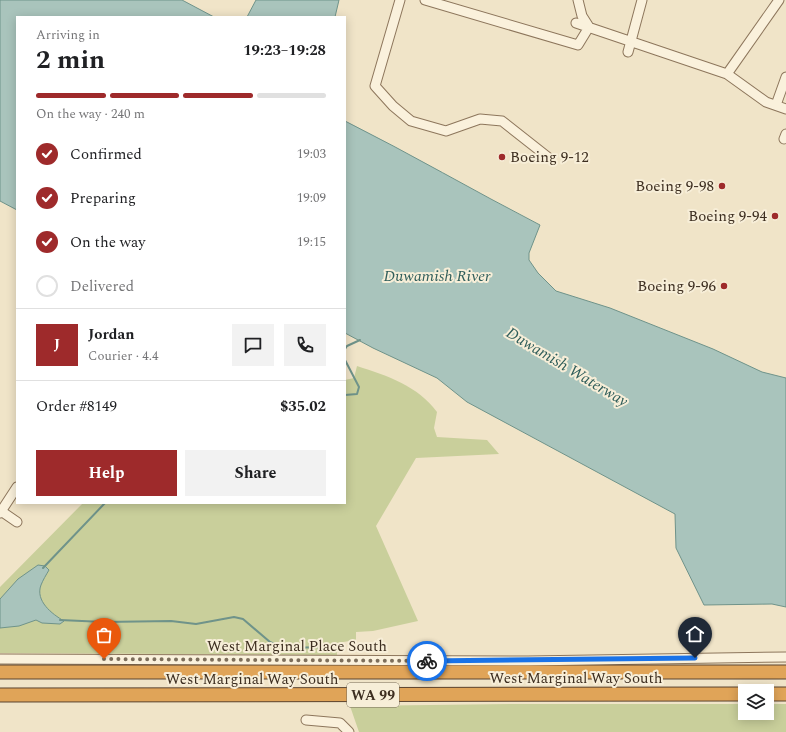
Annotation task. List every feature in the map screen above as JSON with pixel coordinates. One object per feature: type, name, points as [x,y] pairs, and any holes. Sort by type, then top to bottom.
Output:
[{"type":"highway","name":"West Marginal Way South","points":[[0,672],[786,672]]},
{"type":"highway","name":"West Marginal Way South","points":[[0,695],[738,694]]},
{"type":"highway","points":[[774,694],[786,694]]},
{"type":"street","points":[[400,0],[375,86],[393,106],[411,121],[446,132],[480,119],[502,121],[548,158]]},
{"type":"street","points":[[424,0],[578,45],[589,27]]},
{"type":"street","points":[[578,0],[582,16],[589,27]]},
{"type":"street","points":[[727,74],[779,0]]},
{"type":"street","points":[[628,52],[641,2]]},
{"type":"street","points":[[576,23],[727,74],[753,94],[786,109]]},
{"type":"street","points":[[776,105],[786,77]]},
{"type":"street","points":[[16,489],[1,512],[17,522]]},
{"type":"street","name":"West Marginal Place South","points":[[0,659],[528,661],[786,657]]},
{"type":"street","points":[[306,720],[340,723],[349,732]]},
{"type":"green space","points":[[357,366],[402,383],[421,395],[437,412],[434,428],[437,437],[487,440],[499,454],[416,458],[376,526],[418,621],[373,631],[356,632],[356,640],[337,643],[337,655],[0,653],[0,587],[82,504],[346,504],[346,380],[354,378]]},
{"type":"green space","points":[[738,704],[738,720],[774,720],[774,704],[786,704],[786,732],[359,732],[350,706]]},
{"type":"water","points":[[0,0],[182,0],[212,16],[16,16],[16,209],[0,201]]},
{"type":"water","points":[[256,0],[339,0],[335,16],[248,16]]},
{"type":"water","name":"Duwamish River","points":[[346,122],[540,225],[529,253],[529,260],[538,273],[556,291],[610,308],[713,349],[762,372],[786,378],[786,607],[772,604],[704,605],[676,548],[675,514],[467,402],[437,378],[346,334]]},
{"type":"water","points":[[38,565],[45,566],[49,570],[42,583],[40,591],[42,602],[54,615],[64,621],[60,624],[42,623],[36,620],[19,626],[0,628],[0,599],[18,579]]},
{"type":"waterway","points":[[346,348],[360,340]]},
{"type":"waterway","points":[[346,362],[359,387],[357,394],[346,395]]},
{"type":"waterway","points":[[43,568],[104,504]]},
{"type":"waterway","points":[[60,620],[104,622],[171,621],[196,624],[234,617],[243,619],[270,642],[283,648],[326,647]]},
{"type":"way so far","points":[[104,659],[427,661]]},
{"type":"place","name":"Boeing 9-12","points":[[502,157]]},
{"type":"place","name":"Boeing 9-98","points":[[722,186]]},
{"type":"place","name":"Boeing 9-94","points":[[775,216]]},
{"type":"place","name":"Boeing 9-96","points":[[724,286]]},
{"type":"route","points":[[427,661],[695,658]]},
{"type":"water label","name":"Duwamish Waterway","points":[[567,367]]}]
